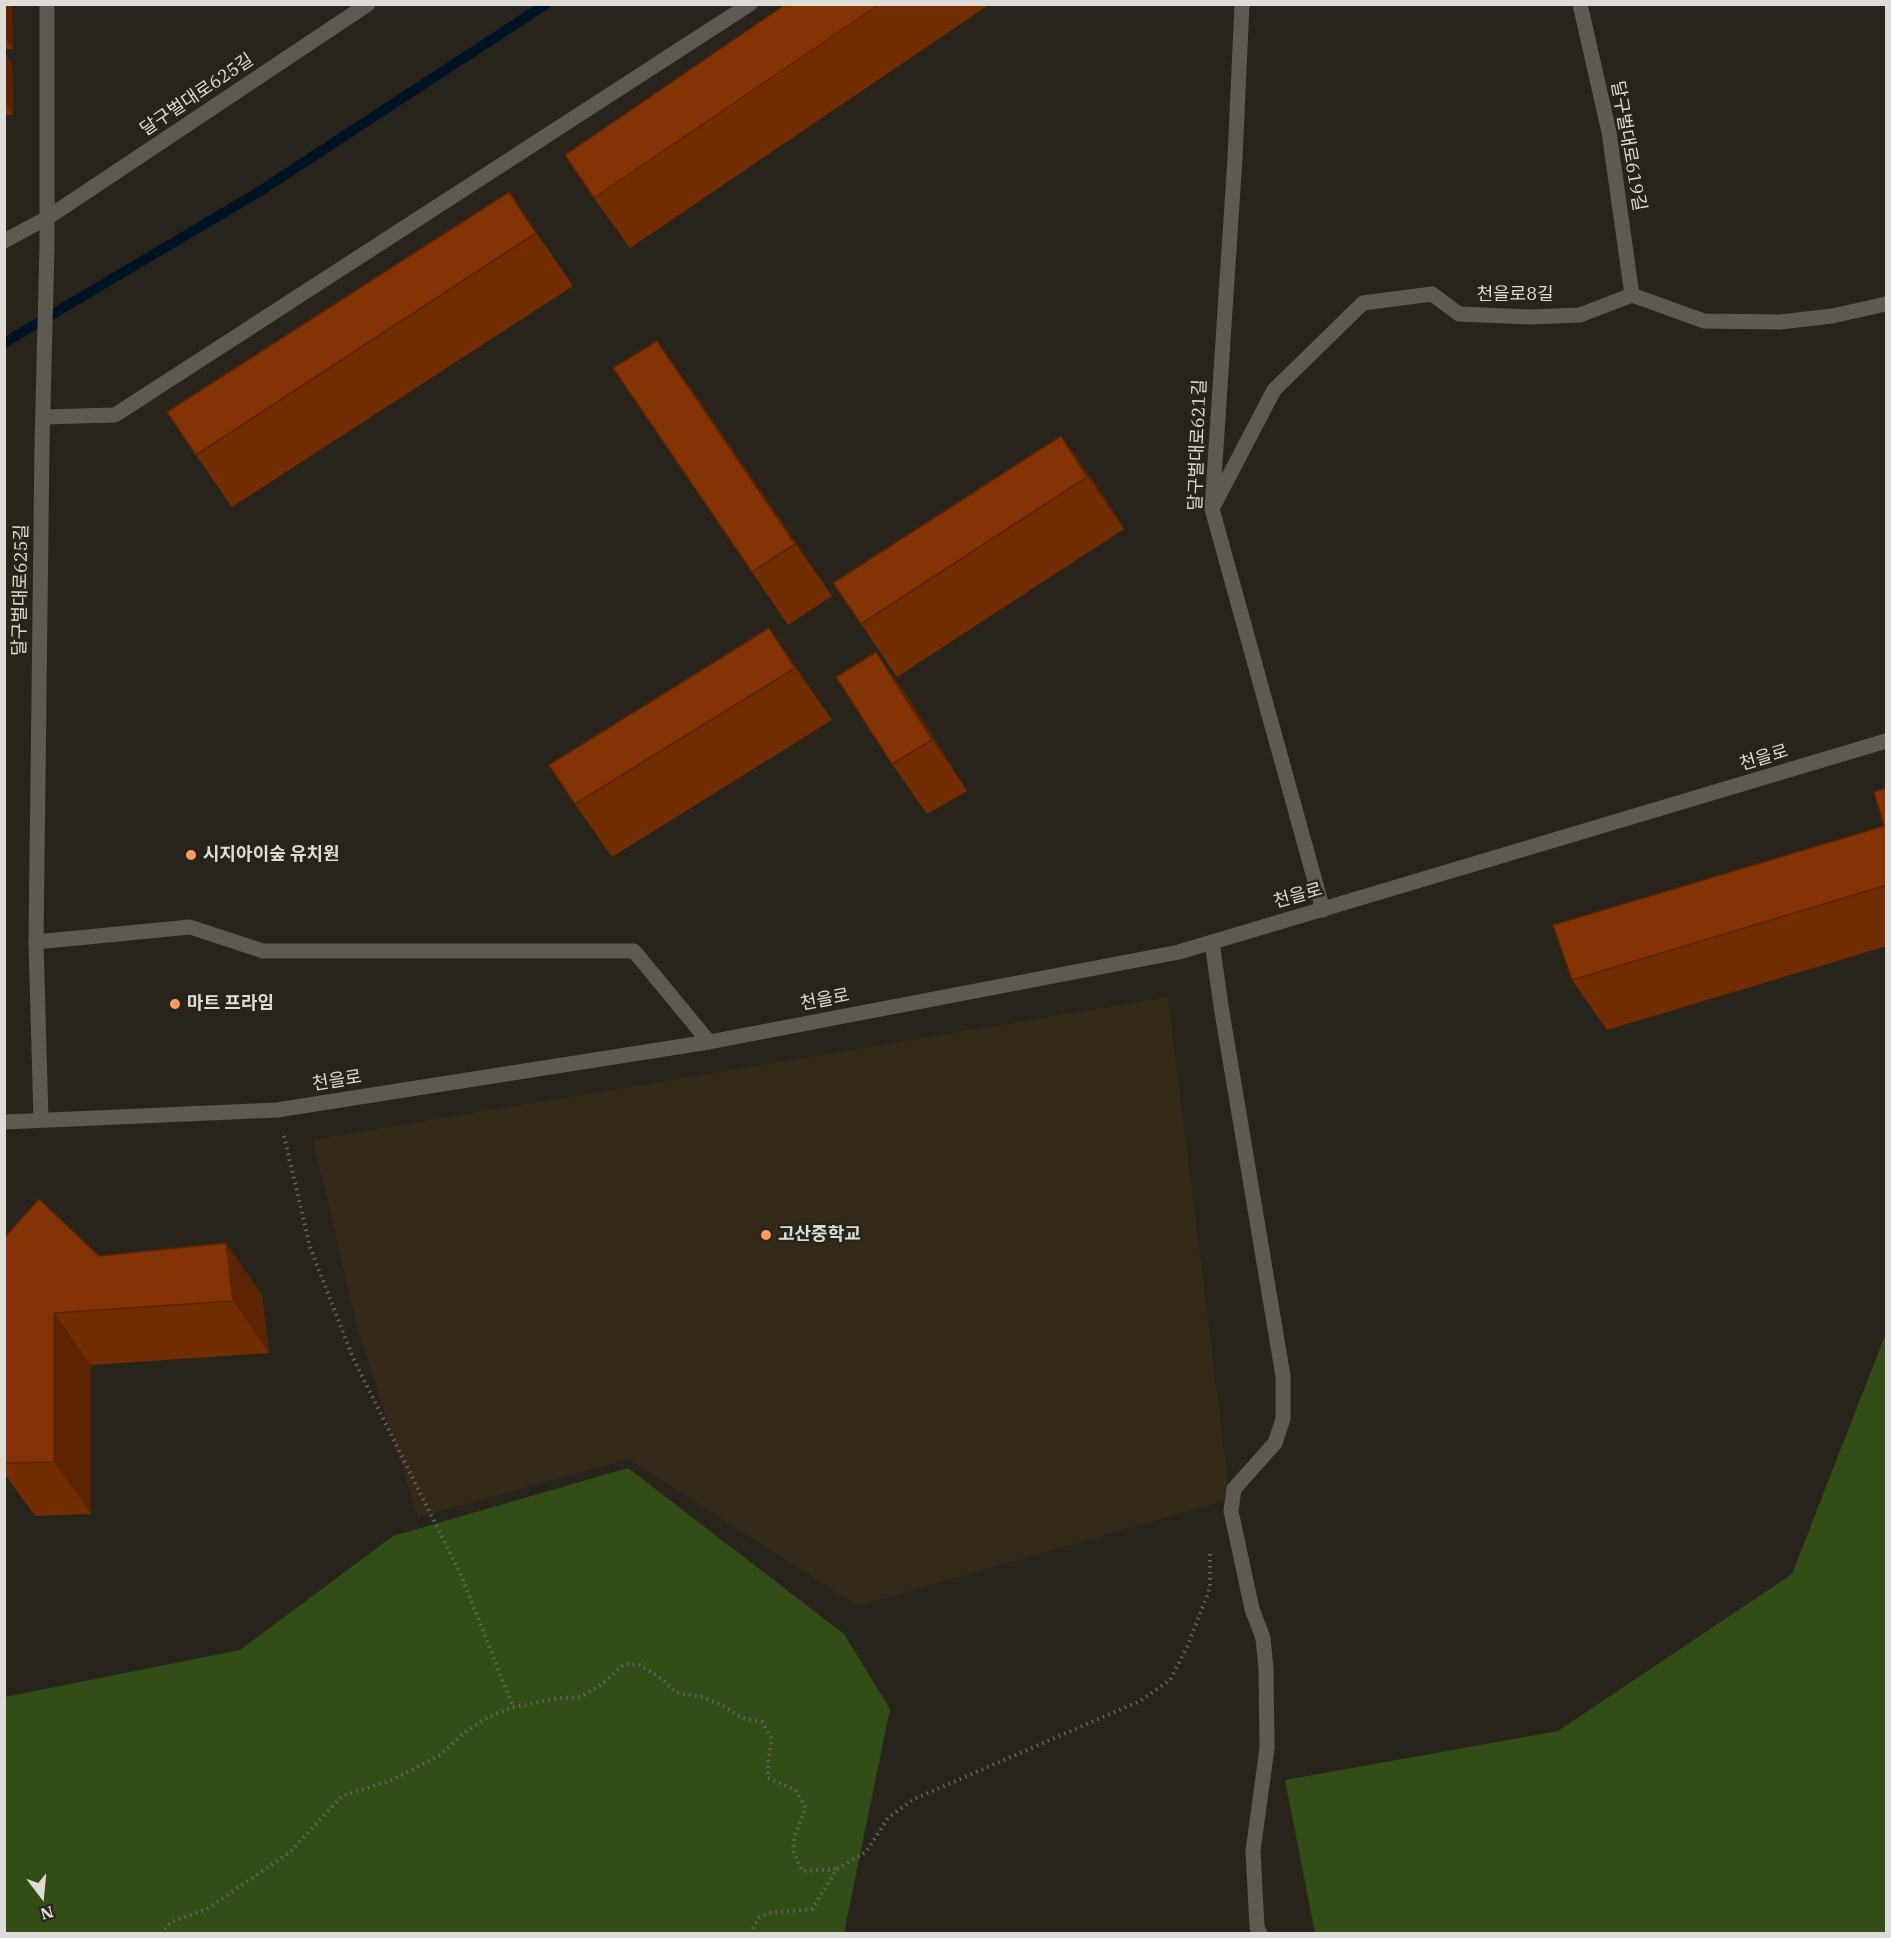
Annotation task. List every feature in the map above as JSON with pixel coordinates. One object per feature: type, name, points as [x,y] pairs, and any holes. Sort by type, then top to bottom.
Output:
[{"type":"street","points":[[47,4],[47,218]]},
{"type":"street","name":"달구벌대로625길","points":[[4,241],[47,218],[368,4]]},
{"type":"street","points":[[43,417],[115,415],[750,4]]},
{"type":"street","name":"달구벌대로621길","points":[[1242,4],[1235,158],[1212,509],[1323,910]]},
{"type":"street","name":"달구벌대로619길","points":[[1580,4],[1609,132],[1632,295]]},
{"type":"street","name":"달구벌대로625길","points":[[41,1120],[36,942],[47,218]]},
{"type":"street","name":"천을로8길","points":[[1212,509],[1274,390],[1363,303],[1432,294],[1459,314],[1530,317],[1580,315],[1632,295]]},
{"type":"street","points":[[1632,295],[1704,321],[1780,322],[1832,316],[1887,304]]},
{"type":"street","name":"천을로","points":[[4,1122],[277,1110],[709,1042],[1179,952],[1887,741]]},
{"type":"street","points":[[36,942],[190,927],[263,951],[634,951],[709,1042]]},
{"type":"street","points":[[1212,942],[1283,1376],[1283,1419],[1275,1443],[1234,1489],[1231,1511],[1252,1609],[1263,1638],[1266,1669],[1267,1748],[1253,1851],[1257,1926],[1260,1934]]},
{"type":"path","points":[[277,1110],[310,1246],[353,1358],[461,1575],[513,1707]]},
{"type":"path","points":[[161,1934],[171,1922],[207,1909],[290,1852],[342,1796],[410,1772],[440,1755],[465,1732],[488,1716],[513,1707],[560,1698],[580,1697],[601,1685],[624,1664],[640,1665],[662,1679],[675,1692],[702,1697],[742,1718],[762,1722],[772,1738],[768,1778],[795,1790],[806,1808],[795,1835],[793,1850],[801,1871],[837,1869],[866,1852],[888,1818],[914,1799],[1140,1701],[1170,1680],[1188,1645],[1210,1588],[1210,1541],[1231,1511]]},
{"type":"path","points":[[750,1934],[759,1918],[769,1913],[812,1909],[837,1869]]},
{"type":"shaded area","name":"고산중학교","points":[[1168,997],[1230,1499],[858,1606],[629,1459],[418,1517],[358,1329],[313,1140]]},
{"type":"green space","points":[[1886,1333],[1886,1933],[1315,1933],[1285,1780],[1558,1731],[1792,1574]]},
{"type":"green space","points":[[628,1468],[844,1634],[890,1709],[844,1933],[5,1933],[5,1697],[240,1650],[393,1536]]},
{"type":"building","points":[[4,4],[6,4],[6,39],[4,39]]},
{"type":"building","points":[[786,4],[880,4],[594,198],[565,155]]},
{"type":"building","points":[[4,55],[6,55],[6,105],[4,106]]},
{"type":"building","points":[[509,192],[536,233],[196,455],[167,412]]},
{"type":"building","points":[[657,341],[795,544],[752,572],[613,368]]},
{"type":"building","points":[[1061,436],[1087,477],[861,624],[833,583]]},
{"type":"building","points":[[769,628],[795,668],[575,804],[549,765]]},
{"type":"building","points":[[876,652],[932,740],[892,764],[836,677]]},
{"type":"building","points":[[1887,788],[1887,885],[1572,980],[1553,925],[1884,826],[1874,792]]},
{"type":"building","points":[[39,1199],[99,1256],[226,1243],[233,1301],[54,1313],[54,1462],[4,1463],[4,1238]]},
{"type":"waterway","points":[[4,343],[257,193],[546,4]]},
{"type":"place","name":"시지아이숲 유치원","points":[[191,855]]},
{"type":"place","name":"마트 프라임","points":[[175,1004]]},
{"type":"place","name":"고산중학교","points":[[766,1235]]}]
